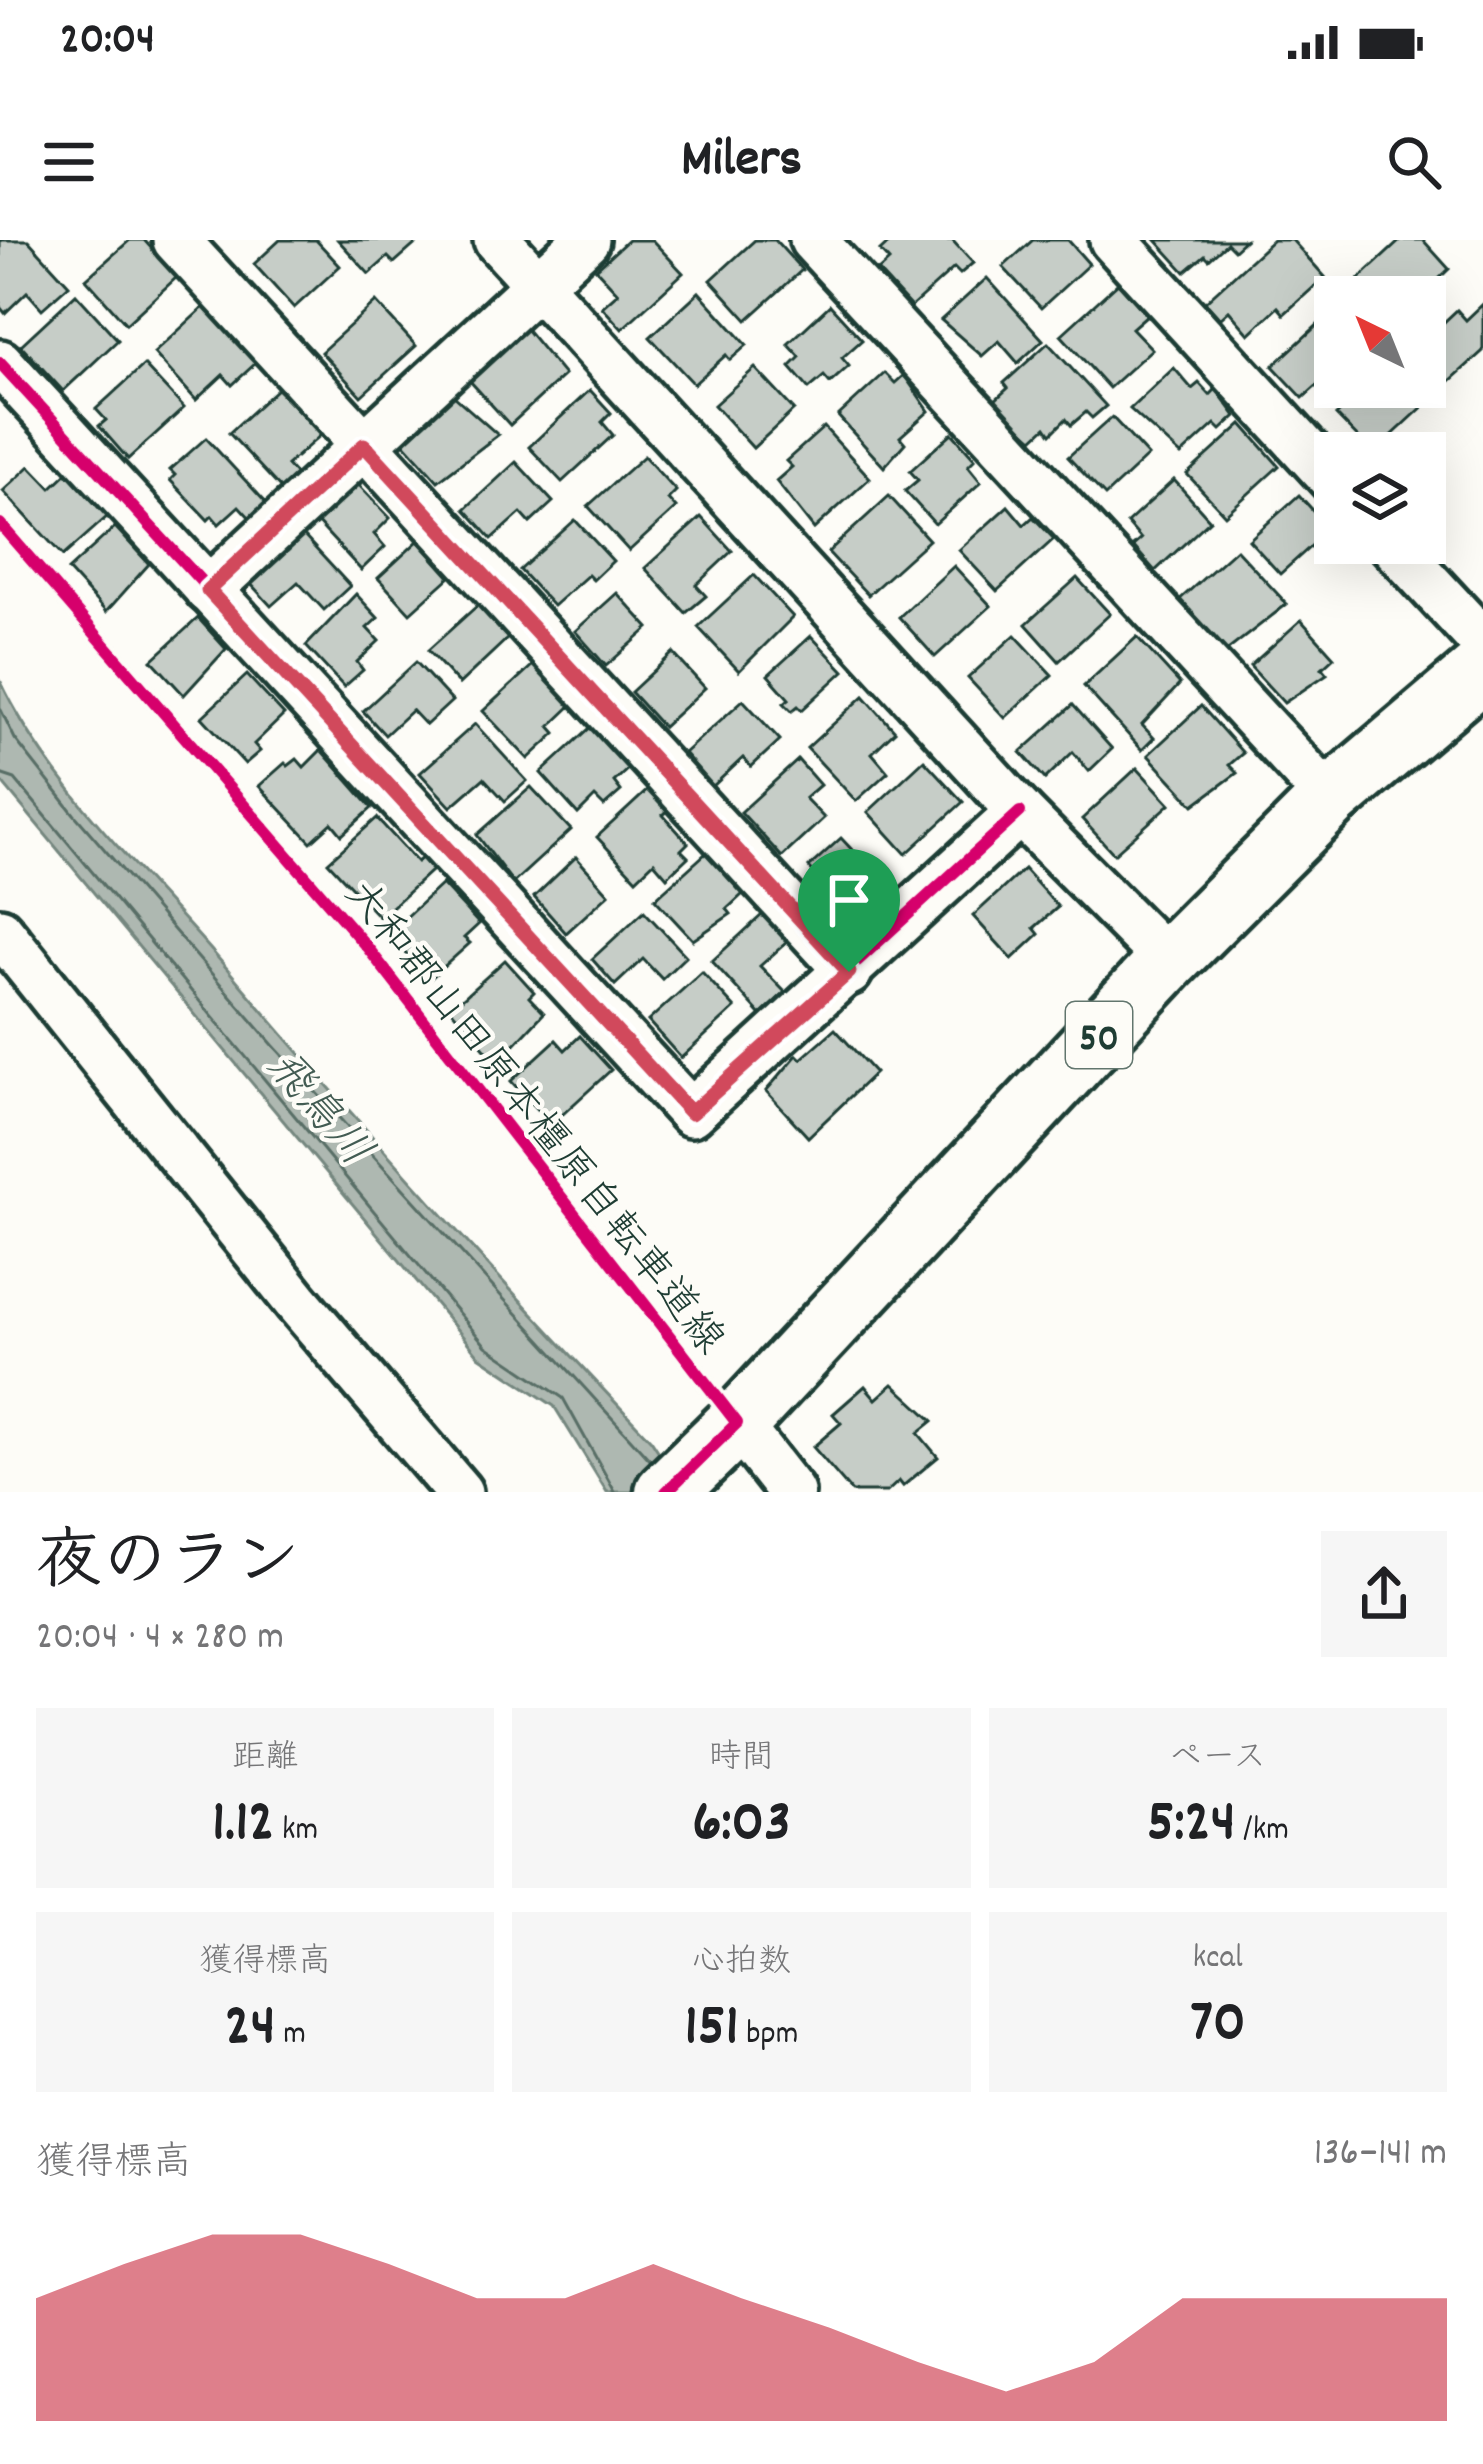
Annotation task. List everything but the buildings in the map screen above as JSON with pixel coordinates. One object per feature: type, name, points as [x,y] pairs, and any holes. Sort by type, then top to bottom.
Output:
[{"type":"main road","name":"50","points":[[666,1492],[729,1431],[1168,961],[1330,800],[1483,669]]},
{"type":"street","points":[[176,240],[849,972]]},
{"type":"street","points":[[497,240],[1020,812],[1168,961]]},
{"type":"street","points":[[208,590],[586,240]]},
{"type":"street","points":[[813,240],[1330,800]]},
{"type":"street","points":[[1113,240],[1314,459]]},
{"type":"street","points":[[0,363],[691,1113],[1020,812]]},
{"type":"street","points":[[1411,564],[1483,642]]},
{"type":"street","points":[[0,931],[296,1301],[460,1492]]},
{"type":"street","points":[[729,1431],[791,1492]]},
{"type":"water","name":"飛鳥川","points":[[0,680],[46,758],[102,829],[434,1206],[651,1440],[685,1492],[607,1492],[554,1406],[479,1356],[0,780]]},
{"type":"cycle path","points":[[0,363],[691,1113],[1020,812]]},
{"type":"cycle path","name":"大和郡山田原本橿原自転車道線","points":[[0,524],[367,947],[737,1423],[666,1492]]},
{"type":"route","points":[[364,445],[849,972],[691,1113],[208,590],[364,445]]}]
